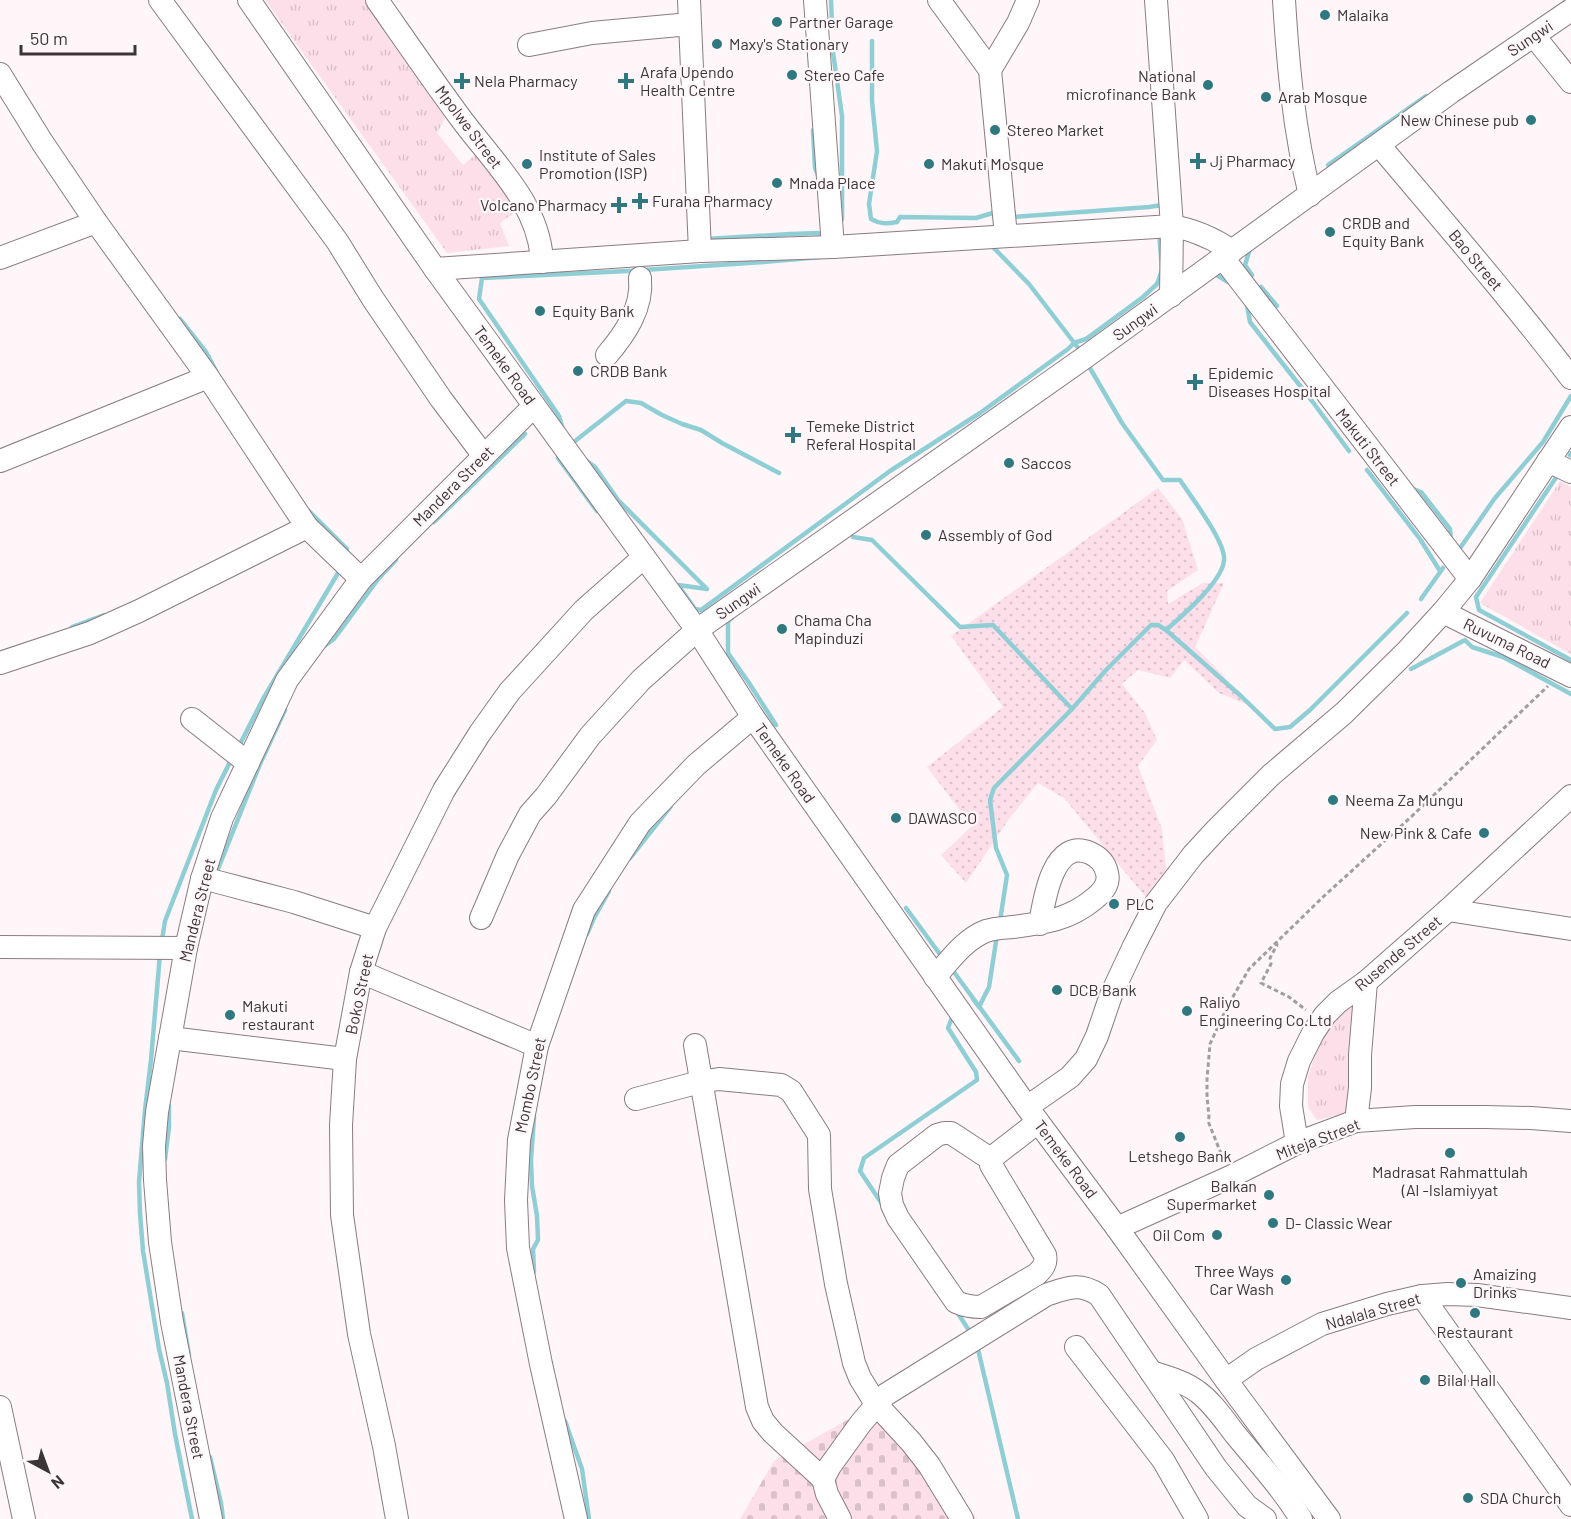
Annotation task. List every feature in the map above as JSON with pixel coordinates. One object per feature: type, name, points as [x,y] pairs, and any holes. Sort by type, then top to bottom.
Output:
[{"type":"street","points":[[160,0],[337,241],[429,381],[484,456]]},
{"type":"street","name":"Temeke Road","points":[[249,0],[435,268],[697,630],[753,717],[1033,1115],[1329,1519]]},
{"type":"street","name":"Mpolwe Street","points":[[376,0],[524,202],[535,225],[542,250],[542,262]]},
{"type":"street","points":[[689,0],[700,252]]},
{"type":"street","points":[[814,0],[833,247]]},
{"type":"street","points":[[939,0],[990,70],[1006,236]]},
{"type":"street","points":[[990,70],[1018,23],[1028,0]]},
{"type":"street","points":[[1156,0],[1172,226],[1171,296]]},
{"type":"street","points":[[1284,0],[1290,75],[1310,195]]},
{"type":"street","name":"Sungwi","points":[[481,918],[508,855],[530,814],[590,736],[641,680],[697,630],[1171,296],[1451,92],[1571,10]]},
{"type":"street","points":[[529,45],[592,33],[690,24]]},
{"type":"street","points":[[1534,36],[1571,82]]},
{"type":"street","points":[[0,74],[96,222],[208,376],[307,526],[360,579]]},
{"type":"street","name":"Bao Street","points":[[1379,145],[1492,278],[1571,378]]},
{"type":"street","points":[[0,258],[96,222]]},
{"type":"street","points":[[435,268],[1172,226],[1205,235],[1228,254]]},
{"type":"street","points":[[1172,250],[1202,273]]},
{"type":"street","name":"Makuti Street","points":[[1228,254],[1470,579]]},
{"type":"street","points":[[607,355],[631,322],[641,287],[640,279]]},
{"type":"street","points":[[0,461],[208,376]]},
{"type":"street","name":"Mandera Street","points":[[211,1519],[172,1322],[160,1242],[154,1180],[157,1112],[186,948],[202,879],[222,818],[287,680],[360,579],[534,406]]},
{"type":"street","points":[[992,1160],[951,1134],[944,1133],[937,1135],[898,1165],[892,1178],[890,1193],[898,1218],[956,1302],[971,1307],[981,1307],[1037,1274],[1046,1262],[1045,1255],[992,1165],[992,1160],[1086,1059],[1097,1036],[1111,995],[1156,903],[1192,855],[1217,829],[1271,776],[1344,713],[1443,612],[1470,579],[1571,427]]},
{"type":"street","points":[[1548,461],[1571,472]]},
{"type":"street","points":[[0,663],[90,633],[307,526]]},
{"type":"street","name":"Boko Street","points":[[397,1519],[384,1446],[359,1334],[342,1215],[341,1125],[345,1059],[360,972],[375,928],[444,790],[480,733],[504,699],[584,610],[644,557]]},
{"type":"street","name":"Ruvuma Road","points":[[1443,612],[1567,673]]},
{"type":"street","name":"Mombo Street","points":[[576,1519],[540,1364],[518,1248],[516,1200],[519,1140],[537,1046],[584,910],[640,823],[696,765],[753,717]]},
{"type":"street","points":[[192,718],[248,763]]},
{"type":"street","name":"Rusende Street","points":[[1297,1143],[1291,1106],[1292,1084],[1299,1061],[1312,1034],[1325,1015],[1448,910],[1571,796]]},
{"type":"street","points":[[202,879],[294,902],[375,928]]},
{"type":"street","points":[[1448,910],[1571,929]]},
{"type":"street","points":[[935,977],[963,947],[986,931],[1040,924]]},
{"type":"street","points":[[0,947],[186,948]]},
{"type":"street","points":[[360,972],[537,1046]]},
{"type":"street","points":[[1356,1121],[1366,982]]},
{"type":"street","points":[[170,1038],[345,1059]]},
{"type":"street","points":[[695,1046],[757,1407],[763,1422],[823,1479],[827,1494],[840,1519]]},
{"type":"street","points":[[636,1099],[718,1079],[781,1085],[791,1091],[819,1135],[820,1189],[830,1252],[854,1363],[860,1378],[876,1404],[929,1465],[962,1519]]},
{"type":"street","name":"Miteja Street","points":[[1117,1228],[1230,1177],[1297,1143],[1356,1121],[1485,1116],[1571,1121]]},
{"type":"street","points":[[823,1479],[861,1423],[876,1404],[894,1389],[1046,1295],[1079,1286],[1089,1288],[1099,1295],[1216,1468],[1247,1506],[1264,1519]]},
{"type":"street","name":"Ndalala Street","points":[[1226,1380],[1256,1359],[1322,1324],[1422,1296],[1477,1295],[1571,1308]]},
{"type":"street","points":[[1422,1296],[1571,1505]]},
{"type":"street","points":[[1076,1347],[1163,1460],[1197,1519]]},
{"type":"street","points":[[1151,1371],[1185,1384],[1212,1405],[1289,1499],[1301,1519]]},
{"type":"street","points":[[0,1407],[24,1519]]},
{"type":"path","points":[[1230,1177],[1208,1121],[1207,1078],[1210,1044],[1227,1007],[1250,969],[1276,942],[1567,673]]},
{"type":"path","points":[[1276,942],[1277,945],[1270,958],[1271,964],[1261,982],[1289,997],[1310,1013]]},
{"type":"green space","points":[[265,0],[368,0],[449,111],[437,133],[463,165],[476,154],[522,207],[500,223],[509,246],[447,253]]},
{"type":"green space","points":[[1560,481],[1571,487],[1571,654],[1480,603]]},
{"type":"green space","points":[[1158,488],[1182,519],[1198,570],[1167,591],[1168,604],[1203,583],[1224,583],[1195,647],[1223,675],[1246,704],[1219,693],[1184,660],[1170,678],[1138,670],[1122,684],[1145,713],[1157,740],[1138,766],[1162,829],[1167,879],[1148,900],[1064,798],[1038,783],[1009,819],[966,883],[941,855],[972,826],[927,767],[1003,707],[951,636]]},
{"type":"green space","points":[[1345,1002],[1358,1004],[1352,1112],[1317,1120],[1308,1107],[1308,1076],[1322,1036]]},
{"type":"green space","points":[[881,1401],[924,1446],[977,1519],[740,1519],[774,1461]]},
{"type":"waterway","points":[[831,0],[832,26]]},
{"type":"waterway","points":[[872,41],[872,101],[877,151],[869,204],[871,219],[880,223],[890,223],[897,222],[900,217],[976,218],[996,212]]},
{"type":"waterway","points":[[832,45],[842,116],[842,219]]},
{"type":"waterway","points":[[1328,165],[1426,96]]},
{"type":"waterway","points":[[813,130],[815,168],[818,175]]},
{"type":"waterway","points":[[1014,213],[1014,217],[1149,207],[1162,205],[1161,203]]},
{"type":"waterway","points":[[1159,231],[1162,270],[1157,284],[1143,297],[1086,339],[1074,343],[980,413],[890,471],[701,610],[695,609],[678,585],[707,589],[618,500],[595,467],[568,447],[559,416],[479,299],[482,278],[764,262],[979,243],[1159,231]]},
{"type":"waterway","points":[[706,239],[818,233],[826,236]]},
{"type":"waterway","points":[[991,245],[1029,284],[1082,353]]},
{"type":"waterway","points":[[1249,252],[1245,265],[1252,275]]},
{"type":"waterway","points":[[1213,275],[1228,282]]},
{"type":"waterway","points":[[1261,287],[1277,306]]},
{"type":"waterway","points":[[1247,305],[1250,322],[1349,451]]},
{"type":"waterway","points":[[180,319],[206,352],[215,369]]},
{"type":"waterway","points":[[1087,363],[1122,423],[1163,480],[1180,480],[1214,531],[1223,552],[1224,560],[1217,578],[1201,598],[1166,630]]},
{"type":"waterway","points":[[1458,551],[1495,498],[1543,442],[1571,396]]},
{"type":"waterway","points":[[570,445],[626,401],[641,403],[662,415],[701,430],[779,473]]},
{"type":"waterway","points":[[434,522],[525,434]]},
{"type":"waterway","points":[[558,458],[597,511]]},
{"type":"waterway","points":[[1367,470],[1420,539],[1440,571]]},
{"type":"waterway","points":[[1559,473],[1476,597],[1479,610],[1571,660]]},
{"type":"waterway","points":[[1411,488],[1421,492],[1450,529],[1451,541]]},
{"type":"waterway","points":[[309,511],[347,549],[346,555]]},
{"type":"waterway","points":[[853,537],[872,540],[960,627],[993,625],[1072,709]]},
{"type":"waterway","points":[[323,647],[334,639],[379,578],[396,560]]},
{"type":"waterway","points":[[238,748],[263,699],[341,568]]},
{"type":"waterway","points":[[1421,599],[1443,568]]},
{"type":"waterway","points":[[1000,921],[1007,875],[996,848],[990,800],[994,788],[1151,625],[1158,625],[1166,630],[1275,729],[1290,727],[1310,710],[1407,613]]},
{"type":"waterway","points":[[72,627],[104,615]]},
{"type":"waterway","points":[[732,618],[728,621],[728,653],[776,725]]},
{"type":"waterway","points":[[1411,669],[1465,640],[1472,647],[1503,657],[1571,694]]},
{"type":"waterway","points":[[216,874],[260,764],[285,710]]},
{"type":"waterway","points":[[162,940],[165,921],[216,790],[232,758]]},
{"type":"waterway","points":[[630,858],[671,806]]},
{"type":"waterway","points":[[587,934],[609,891]]},
{"type":"waterway","points":[[906,908],[942,957]]},
{"type":"waterway","points":[[973,999],[979,1007],[989,987],[997,935]]},
{"type":"waterway","points":[[160,954],[139,1182],[140,1213],[143,1251],[159,1349],[192,1519]]},
{"type":"waterway","points":[[951,968],[1019,1061]]},
{"type":"waterway","points":[[882,1204],[860,1171],[864,1158],[977,1080],[976,1072],[948,1028],[953,1015]]},
{"type":"waterway","points":[[165,1159],[169,1105]]},
{"type":"waterway","points":[[534,1117],[531,1160],[538,1240],[533,1249],[534,1272]]},
{"type":"waterway","points":[[957,1312],[972,1335]]},
{"type":"waterway","points":[[182,1313],[189,1355]]},
{"type":"waterway","points":[[977,1345],[1018,1519]]},
{"type":"waterway","points":[[565,1421],[582,1469],[589,1519]]},
{"type":"waterway","points":[[210,1457],[223,1519]]},
{"type":"place","name":"Malaika","points":[[1325,15]]},
{"type":"place","name":"Partner Garage","points":[[777,22]]},
{"type":"place","name":"Maxy's Stationary","points":[[717,44]]},
{"type":"place","name":"Stereo Cafe","points":[[792,75]]},
{"type":"place","name":"Nela Pharmacy","points":[[462,81]]},
{"type":"place","name":"Arafa Upendo Health Centre","points":[[626,81]]},
{"type":"place","name":"National microfinance Bank","points":[[1208,85]]},
{"type":"place","name":"Arab Mosque","points":[[1266,97]]},
{"type":"place","name":"New Chinese pub","points":[[1531,120]]},
{"type":"place","name":"Stereo Market","points":[[995,130]]},
{"type":"place","name":"Jj Pharmacy","points":[[1198,161]]},
{"type":"place","name":"Institute of Sales Promotion (ISP)","points":[[527,164]]},
{"type":"place","name":"Makuti Mosque","points":[[929,164]]},
{"type":"place","name":"Mnada Place","points":[[777,183]]},
{"type":"place","name":"Furaha Pharmacy","points":[[640,201]]},
{"type":"place","name":"Volcano Pharmacy","points":[[619,205]]},
{"type":"place","name":"CRDB and Equity Bank","points":[[1330,232]]},
{"type":"place","name":"Equity Bank","points":[[540,311]]},
{"type":"place","name":"CRDB Bank","points":[[578,371]]},
{"type":"place","name":"Epidemic Diseases Hospital","points":[[1195,382]]},
{"type":"place","name":"Temeke District Referal Hospital","points":[[793,435]]},
{"type":"place","name":"Saccos","points":[[1009,463]]},
{"type":"place","name":"Assembly of God","points":[[926,535]]},
{"type":"place","name":"Chama Cha Mapinduzi","points":[[782,629]]},
{"type":"place","name":"Neema Za Mungu","points":[[1333,800]]},
{"type":"place","name":"DAWASCO","points":[[896,818]]},
{"type":"place","name":"New Pink & Cafe","points":[[1484,833]]},
{"type":"place","name":"PLC","points":[[1114,904]]},
{"type":"place","name":"DCB Bank","points":[[1057,990]]},
{"type":"place","name":"Raliyo Engineering Co.Ltd","points":[[1187,1011]]},
{"type":"place","name":"Makuti restaurant","points":[[230,1015]]},
{"type":"place","name":"Letshego Bank","points":[[1180,1137]]},
{"type":"place","name":"Madrasat Rahmattulah (Al -Islamiyyat","points":[[1450,1153]]},
{"type":"place","name":"Balkan Supermarket","points":[[1269,1195]]},
{"type":"place","name":"D- Classic Wear","points":[[1273,1223]]},
{"type":"place","name":"Oil Com","points":[[1217,1235]]},
{"type":"place","name":"Three Ways Car Wash","points":[[1286,1280]]},
{"type":"place","name":"Amaizing Drinks","points":[[1461,1283]]},
{"type":"place","name":"Restaurant","points":[[1475,1313]]},
{"type":"place","name":"Bilal Hall","points":[[1425,1380]]},
{"type":"place","name":"SDA Church","points":[[1468,1498]]}]
